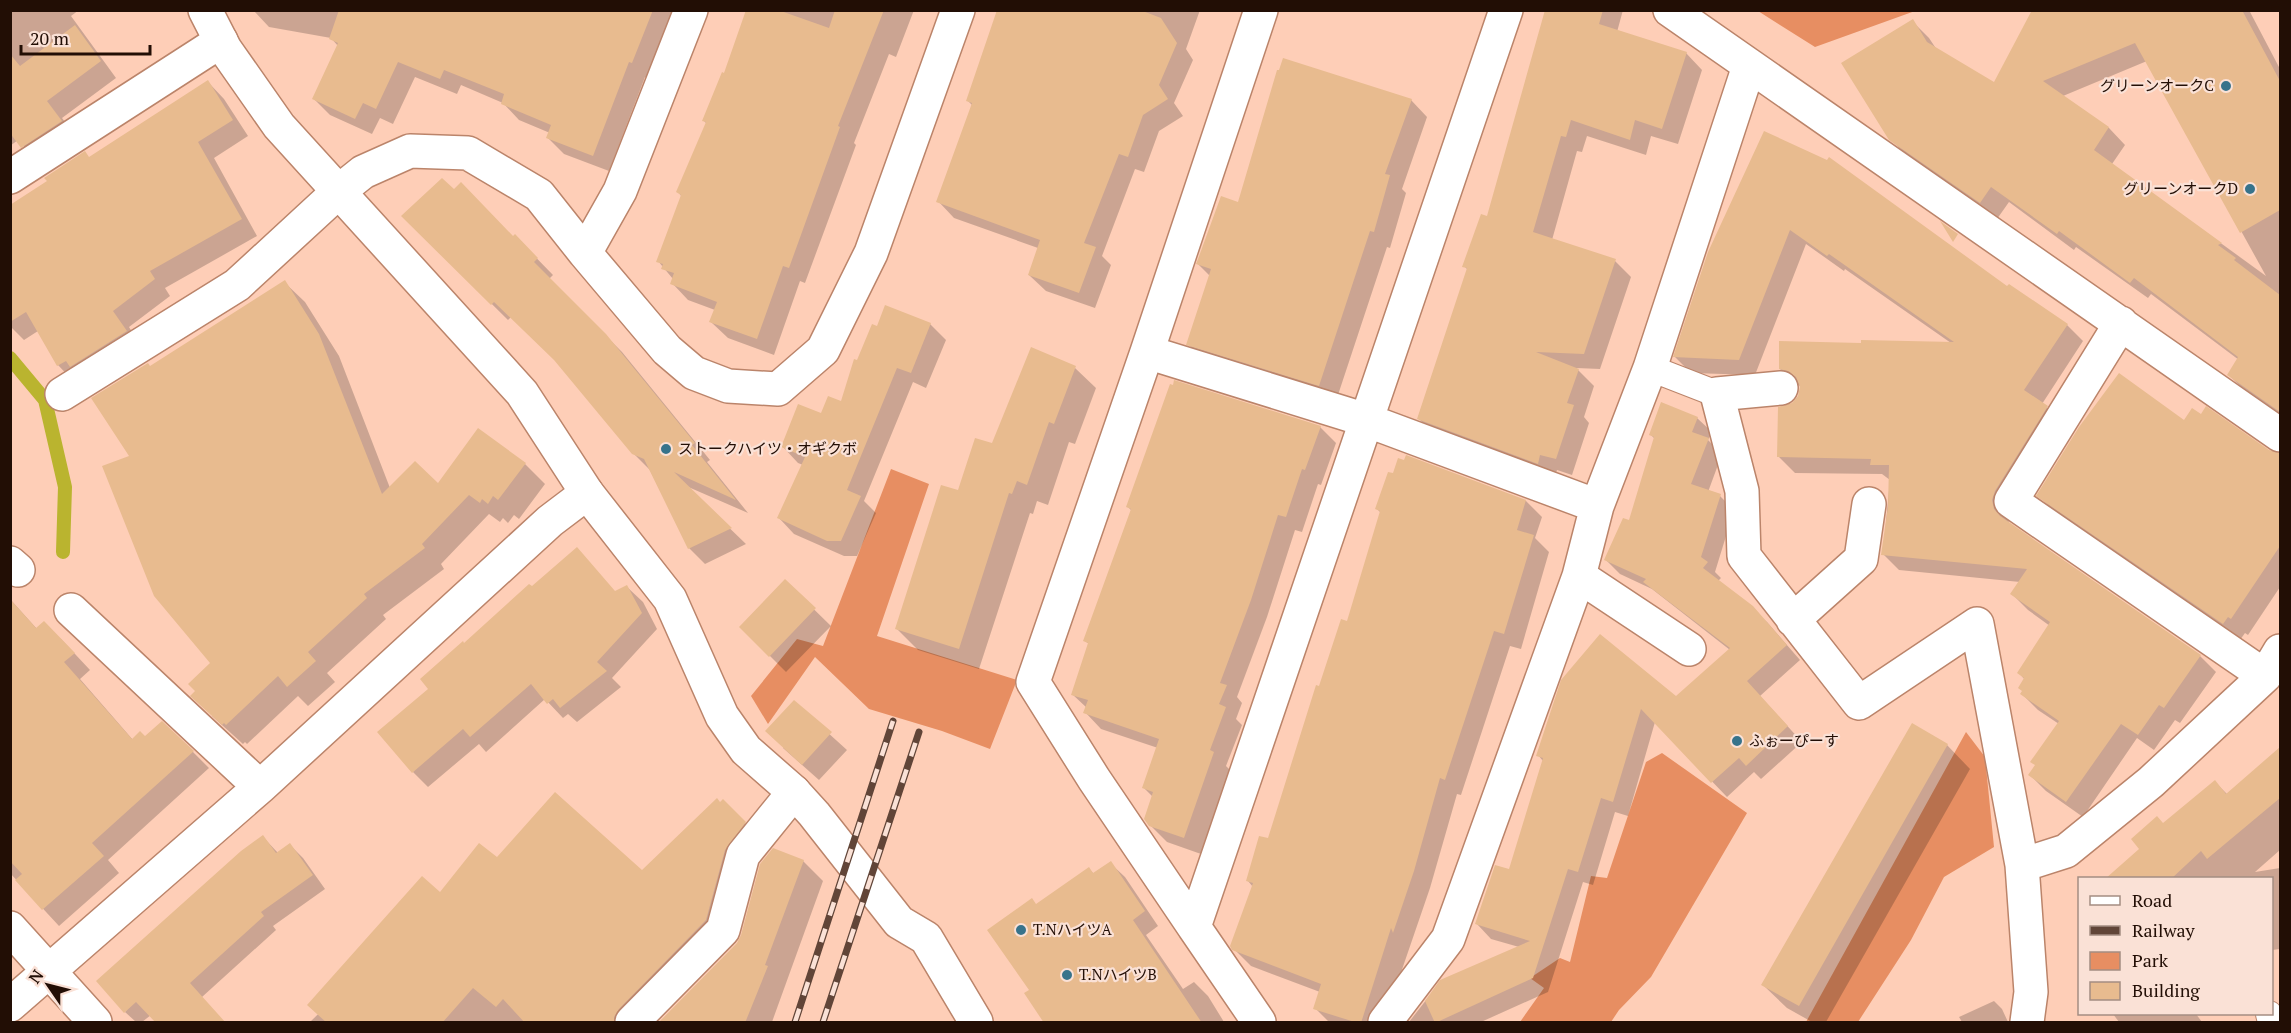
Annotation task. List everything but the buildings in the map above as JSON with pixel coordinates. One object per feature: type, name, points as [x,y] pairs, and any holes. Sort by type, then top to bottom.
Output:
[{"type":"street","points":[[205,10],[221,41],[279,126],[522,393],[587,493],[670,599],[722,716],[746,750],[794,792],[814,814],[899,922],[926,938],[976,1023]]},
{"type":"street","points":[[585,253],[620,191],[691,10]]},
{"type":"street","points":[[62,394],[237,285],[338,192],[363,172],[410,151],[468,153],[539,195],[668,350],[694,373],[728,386],[778,389],[823,350],[871,253],[958,10]]},
{"type":"street","points":[[1259,1023],[1094,779],[1033,682],[1147,352],[1261,10]]},
{"type":"street","points":[[1194,927],[1506,10]]},
{"type":"street","points":[[1670,10],[2280,435]]},
{"type":"street","points":[[10,177],[221,41]]},
{"type":"street","points":[[1385,1023],[1448,939],[1580,576],[1597,506],[1650,368],[1749,66]]},
{"type":"street","points":[[2022,865],[2066,851],[2151,783],[2273,664],[2011,501],[2121,324]]},
{"type":"street","points":[[1147,352],[1365,420],[1597,506]]},
{"type":"street","points":[[1781,388],[1718,394],[1742,491],[1744,556],[1859,703],[1977,624],[2022,865],[2031,993],[2027,1023]]},
{"type":"street","points":[[10,1005],[260,787],[550,521],[587,493]]},
{"type":"street","points":[[1793,620],[1861,559],[1869,504]]},
{"type":"street","points":[[1580,576],[1689,649]]},
{"type":"street","points":[[71,610],[260,787]]},
{"type":"street","points":[[632,1023],[723,930],[743,855],[794,792]]},
{"type":"street","points":[[10,928],[95,1023]]},
{"type":"lane","points":[[1650,368],[1718,394]]},
{"type":"green space","points":[[1758,11],[1915,11],[1815,47]]},
{"type":"green space","points":[[891,469],[929,484],[877,636],[1017,680],[990,749],[942,731],[869,709],[815,657],[768,724],[751,696],[797,639],[823,646]]},
{"type":"green space","points":[[1966,732],[1985,757],[1994,847],[1944,877],[1911,940],[1858,1022],[1806,1022]]},
{"type":"green space","points":[[1662,753],[1747,813],[1651,977],[1619,1010],[1611,1022],[1520,1022],[1544,988],[1530,978],[1560,958],[1570,962],[1591,876],[1607,878],[1646,762]]},
{"type":"waterway","points":[[10,358],[45,400],[65,487],[63,552]]},
{"type":"railway","points":[[795,1022],[893,721]]},
{"type":"railway","points":[[823,1022],[919,732]]},
{"type":"place","name":"グリーンオークC","points":[[2226,86]]},
{"type":"place","name":"グリーンオークD","points":[[2250,189]]},
{"type":"place","name":"ストークハイツ・オギクボ","points":[[666,449]]},
{"type":"place","name":"ふぉーぴーす","points":[[1737,741]]},
{"type":"place","name":"T.NハイツA","points":[[1021,930]]},
{"type":"place","name":"T.NハイツB","points":[[1067,975]]}]
